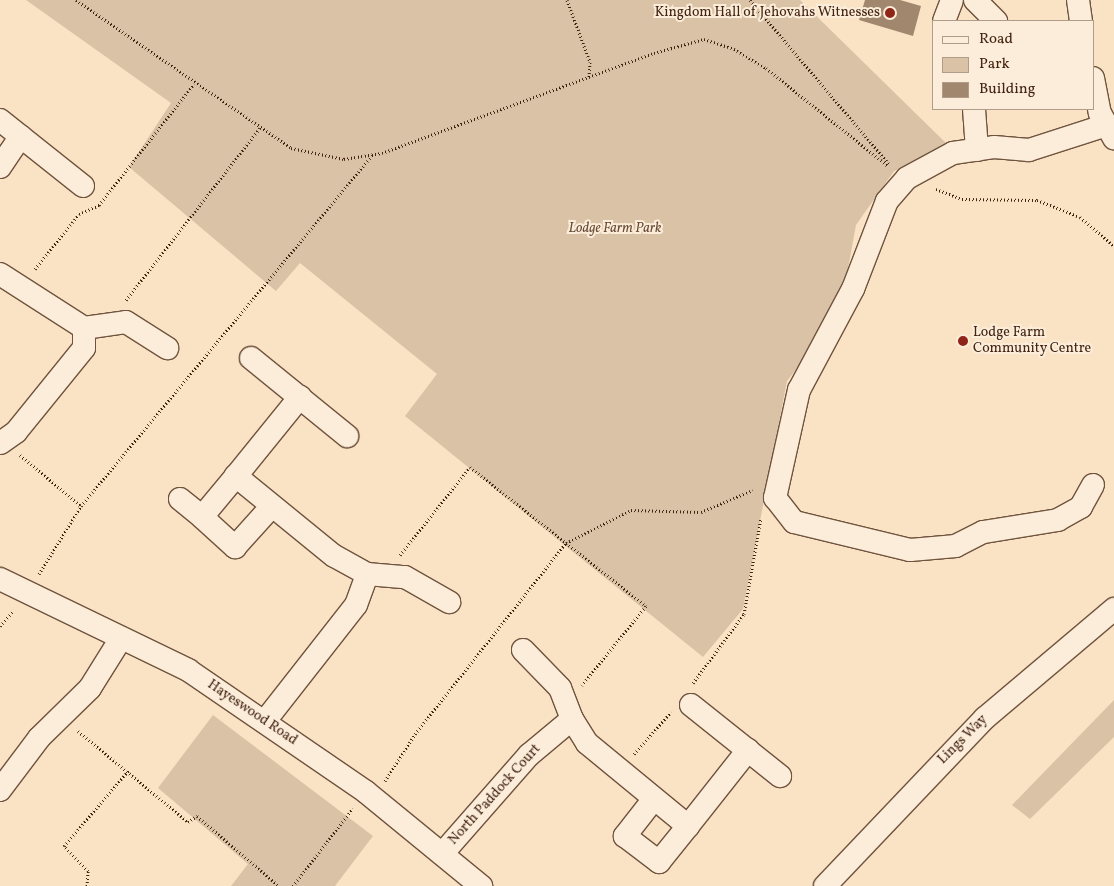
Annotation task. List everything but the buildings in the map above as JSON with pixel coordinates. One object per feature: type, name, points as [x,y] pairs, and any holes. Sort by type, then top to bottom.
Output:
[{"type":"street","points":[[944,20],[952,0]]},
{"type":"street","points":[[976,0],[995,20]]},
{"type":"street","points":[[1078,0],[1081,20]]},
{"type":"street","points":[[1093,485],[1081,507],[1058,520],[983,532],[956,546],[910,550],[794,522],[775,498],[798,390],[853,289],[886,202],[917,170],[953,154],[977,150],[1030,150],[1110,132],[1094,81]]},
{"type":"street","points":[[974,110],[977,150]]},
{"type":"street","points":[[0,120],[83,186]]},
{"type":"street","points":[[0,167],[21,136]]},
{"type":"street","points":[[0,274],[84,328],[126,322],[167,348]]},
{"type":"street","points":[[6,447],[84,348],[84,328]]},
{"type":"street","points":[[251,358],[346,436]]},
{"type":"street","points":[[202,517],[300,397]]},
{"type":"street","points":[[236,476],[334,556],[375,574],[405,577],[449,602]]},
{"type":"street","points":[[180,500],[235,547],[272,506]]},
{"type":"street","points":[[265,721],[356,605],[375,574]]},
{"type":"street","name":"Hayeswood Road","points":[[0,579],[120,640],[188,670],[265,721],[442,854],[480,886]]},
{"type":"street","name":"Lings Way","points":[[825,886],[985,718],[1114,609]]},
{"type":"street","points":[[0,790],[40,738],[63,719],[90,688],[120,640]]},
{"type":"street","points":[[523,650],[548,674],[587,743],[653,800],[688,826]]},
{"type":"street","points":[[691,705],[780,776]]},
{"type":"street","name":"North Paddock Court","points":[[442,854],[570,711]]},
{"type":"street","points":[[653,800],[625,836],[659,862],[748,750]]},
{"type":"path","points":[[76,0],[194,84],[291,148],[344,159],[373,155],[589,77],[704,39],[734,49],[766,68],[894,171]]},
{"type":"path","points":[[567,0],[590,62],[589,77]]},
{"type":"path","points":[[21,286],[79,214],[99,205],[194,84]]},
{"type":"path","points":[[107,324],[260,128]]},
{"type":"path","points":[[0,626],[27,594],[81,506],[373,155]]},
{"type":"path","points":[[6,447],[81,506]]},
{"type":"path","points":[[375,574],[470,467],[646,606],[570,711]]},
{"type":"path","points":[[63,719],[129,770],[188,822],[196,816],[279,886]]},
{"type":"path","points":[[88,886],[88,871],[64,846],[129,770]]},
{"type":"green space","name":"Lodge Farm Park","points":[[26,0],[800,0],[951,148],[894,171],[856,225],[847,274],[817,343],[787,381],[743,609],[703,657],[405,416],[437,374],[300,263],[276,291],[129,167],[171,103]]},
{"type":"green space","points":[[1114,700],[1114,737],[1030,819],[1012,805]]},
{"type":"green space","points":[[213,715],[373,836],[335,886],[231,886],[248,864],[158,788]]},
{"type":"place","name":"Kingdom Hall of Jehovahs Witnesses","points":[[890,13]]},
{"type":"place","name":"Lodge Farm Community Centre","points":[[963,341]]}]
